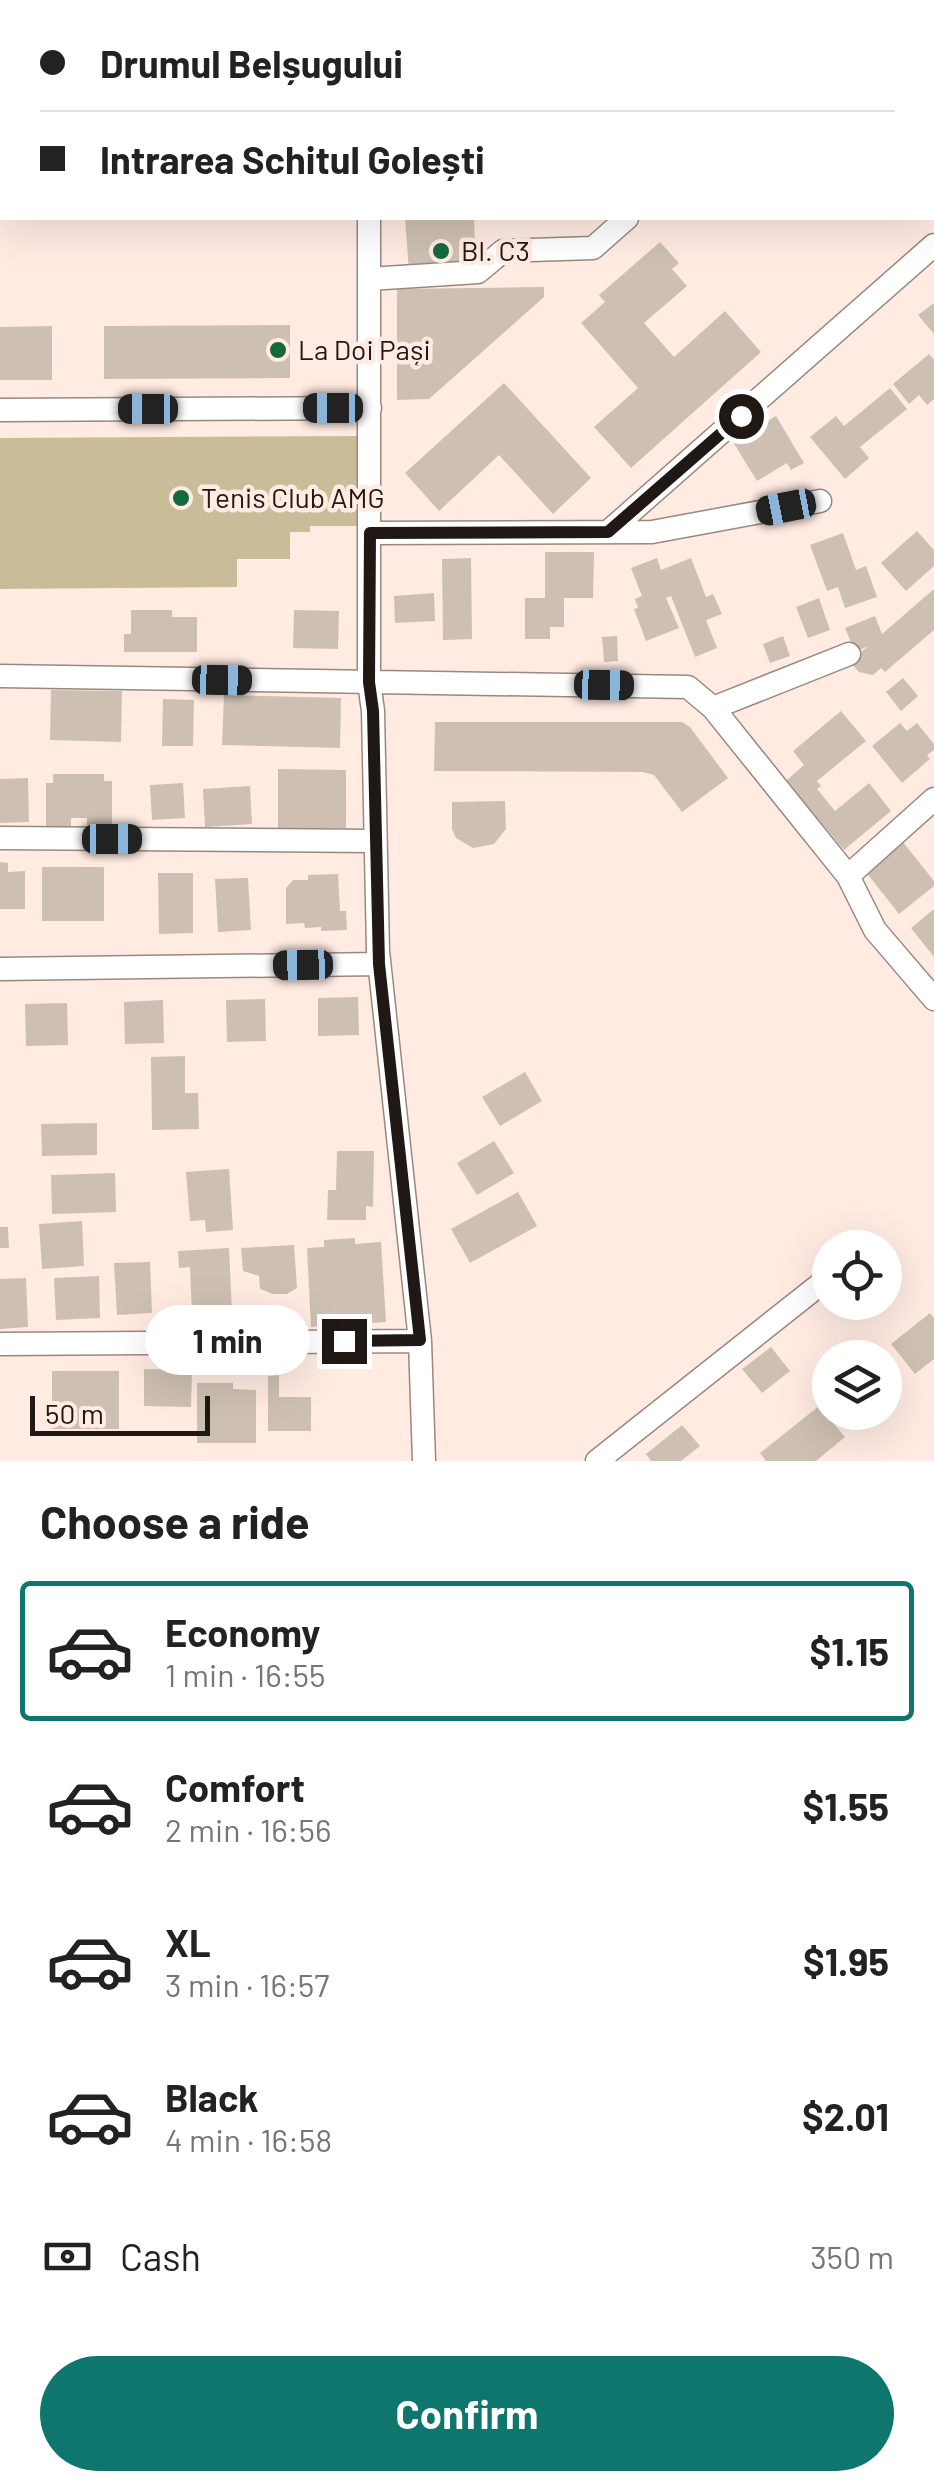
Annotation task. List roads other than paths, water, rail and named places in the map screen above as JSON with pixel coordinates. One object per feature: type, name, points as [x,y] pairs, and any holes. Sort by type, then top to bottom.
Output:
[{"type":"street","points":[[369,220],[369,682],[379,964],[420,1340],[424,1461]]},
{"type":"street","points":[[369,279],[478,272],[503,251],[593,248],[625,220]]},
{"type":"street","points":[[608,532],[934,246]]},
{"type":"street","points":[[0,410],[370,408]]},
{"type":"street","points":[[370,533],[652,532],[820,501]]},
{"type":"street","points":[[713,708],[849,654]]},
{"type":"street","points":[[0,676],[682,686],[695,690],[848,876],[875,930],[934,999]]},
{"type":"street","points":[[848,876],[934,799]]},
{"type":"street","points":[[0,838],[374,841]]},
{"type":"street","points":[[0,969],[379,964]]},
{"type":"street","points":[[597,1461],[812,1291]]},
{"type":"street","points":[[0,1344],[420,1340]]},
{"type":"place","name":"Bl. C3","points":[[441,251]]},
{"type":"place","name":"La Doi Pași","points":[[278,350]]},
{"type":"place","name":"Tenis Club AMG","points":[[181,498]]}]
